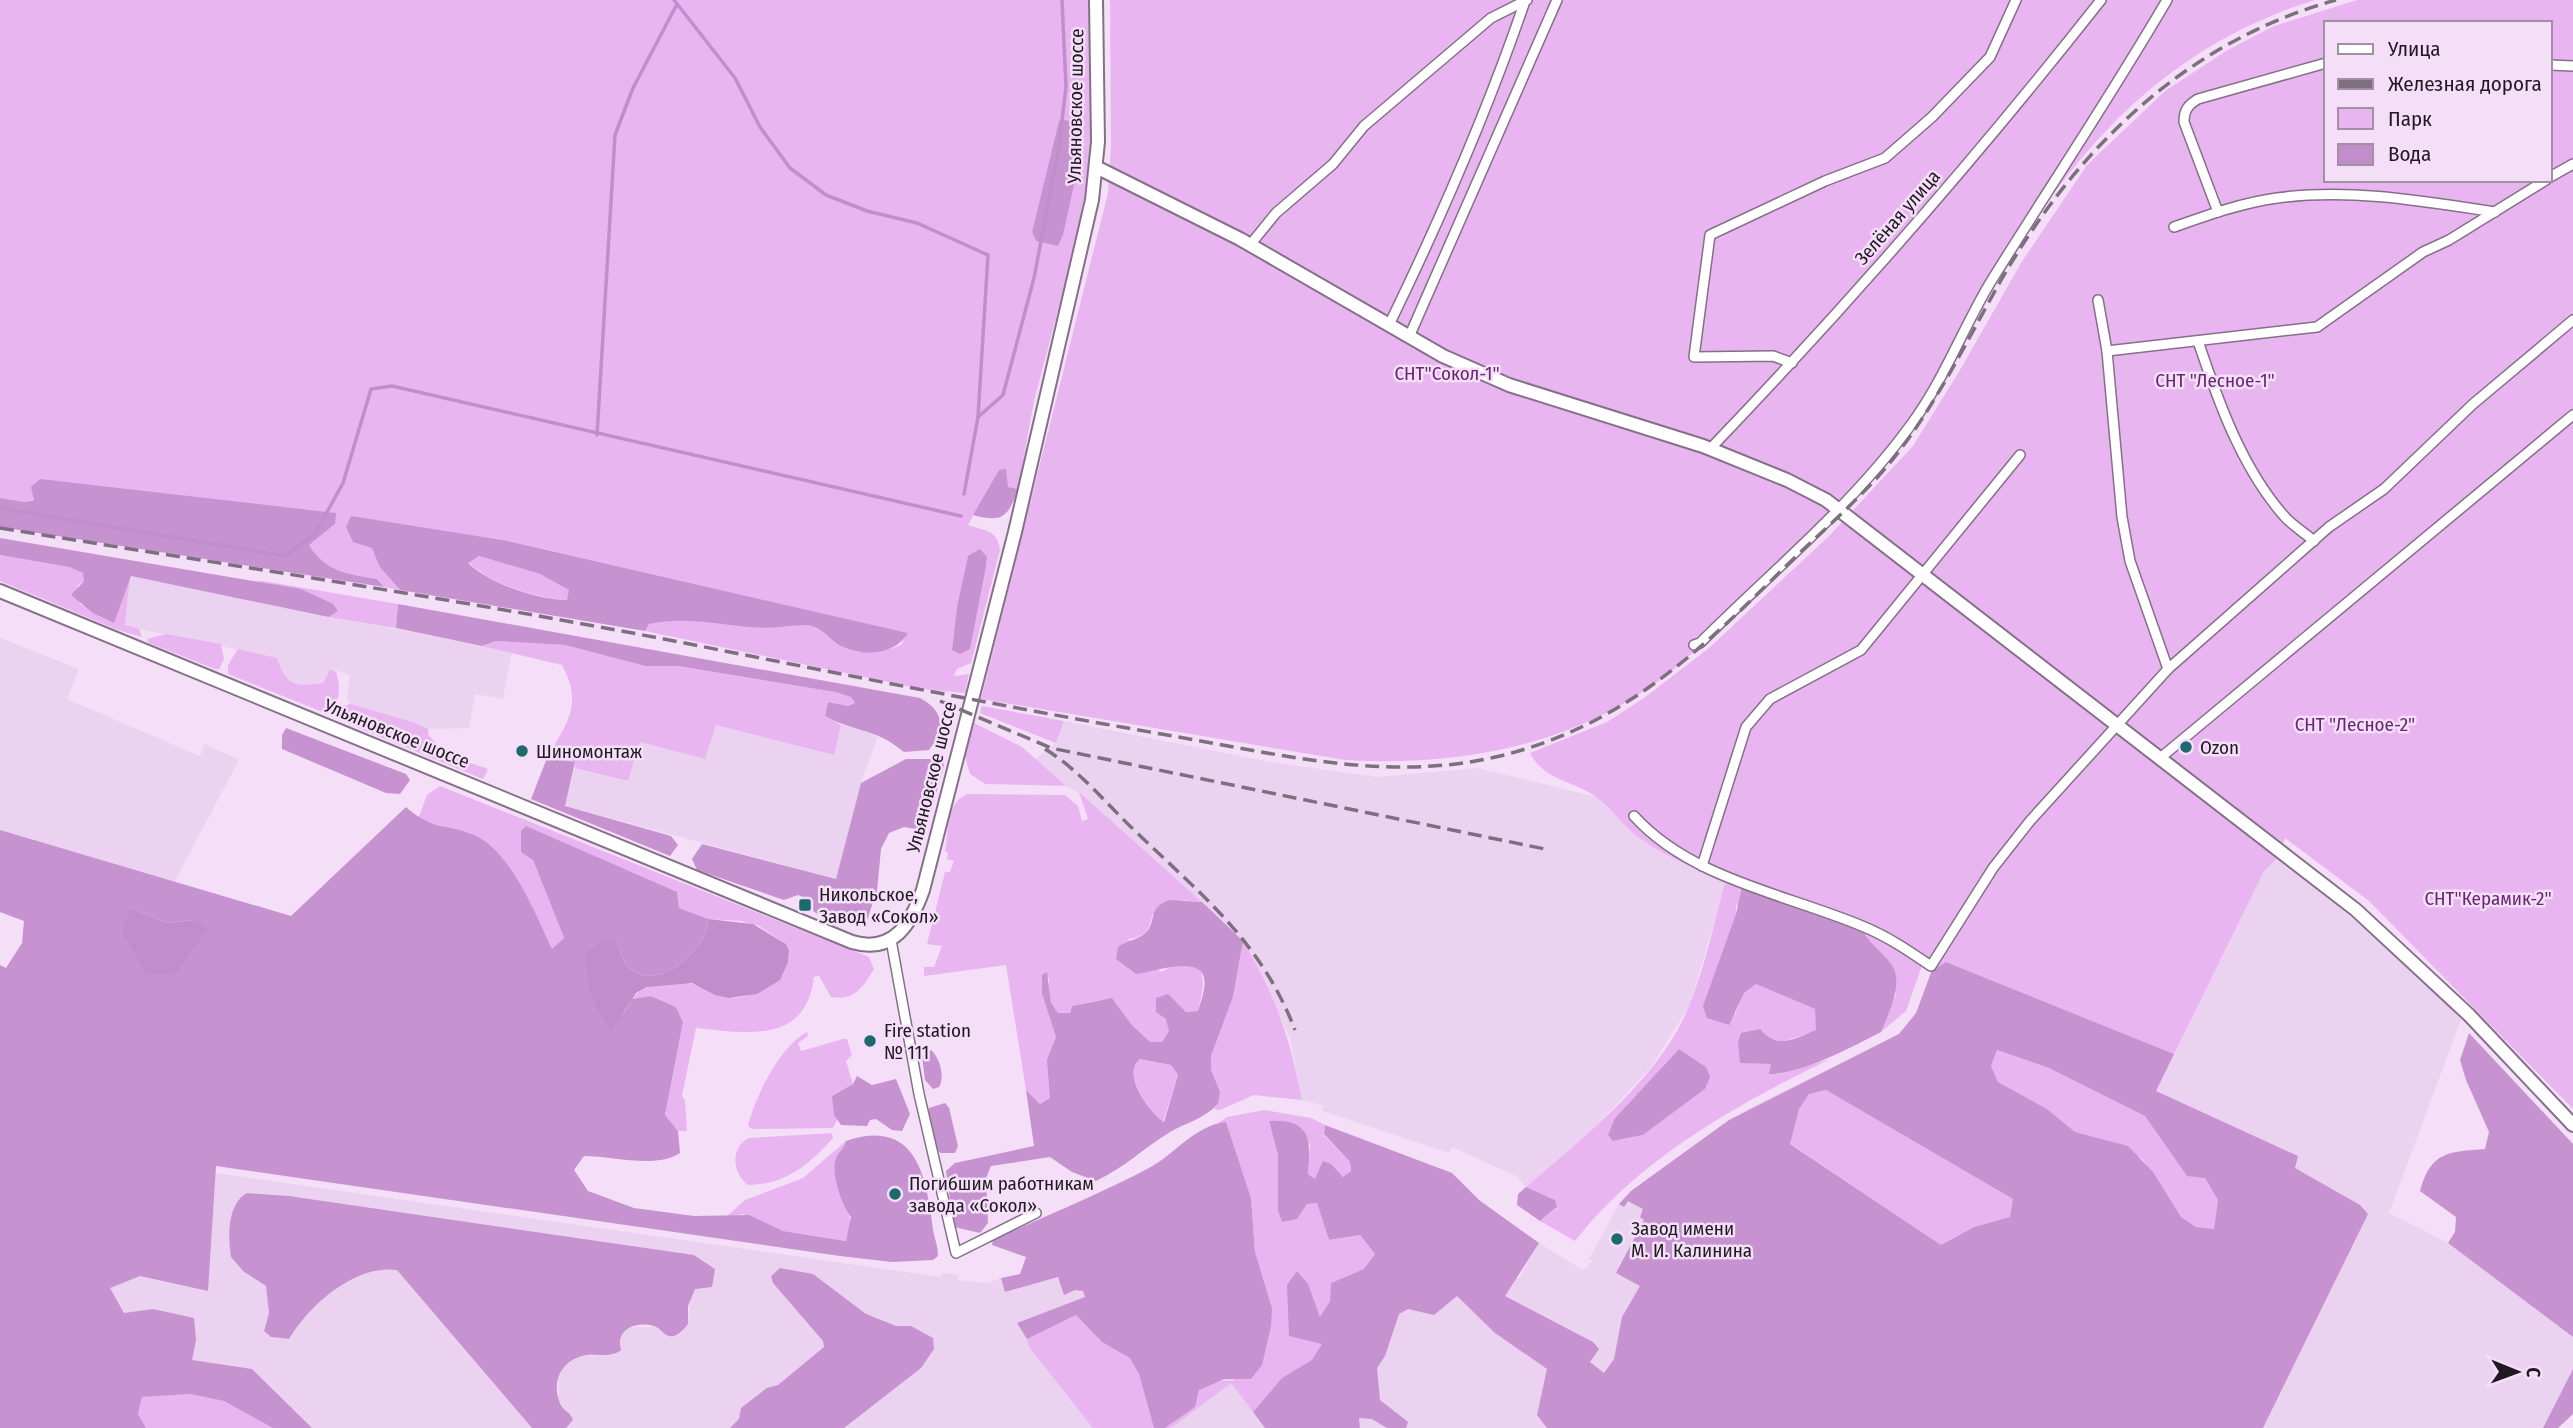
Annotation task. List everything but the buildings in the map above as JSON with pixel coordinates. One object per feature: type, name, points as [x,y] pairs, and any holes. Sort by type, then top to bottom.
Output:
[{"type":"main road","name":"Ульяновское шоссе","points":[[0,591],[852,942],[872,946],[891,940],[910,922],[923,890],[1015,532],[1091,200],[1096,167],[1096,0]]},
{"type":"main road","points":[[1096,167],[1250,245],[1409,337],[1509,385],[1710,449],[1811,491],[2356,910],[2469,1015],[2573,1125]]},
{"type":"street","points":[[1409,337],[1557,0]]},
{"type":"street","points":[[1792,363],[1773,356],[1694,357],[1710,235],[1825,181],[1885,158],[1932,117],[1990,57],[2016,0]]},
{"type":"street","name":"Зелёная улица","points":[[1710,449],[1792,363],[1942,192],[2101,0]]},
{"type":"street","points":[[1694,645],[1700,643],[1868,477],[1909,428],[1929,398],[1989,286],[2167,0]]},
{"type":"street","points":[[1250,245],[1276,213],[1333,164],[1364,126],[1491,18],[1525,2]]},
{"type":"street","points":[[1389,325],[1450,199],[1497,83],[1525,2]]},
{"type":"street","points":[[2218,212],[2184,122],[2184,113],[2189,105],[2198,99],[2324,64]]},
{"type":"street","points":[[2552,65],[2573,66]]},
{"type":"street","points":[[2552,176],[2573,164]]},
{"type":"street","points":[[2107,351],[2317,327],[2423,252],[2543,182]]},
{"type":"street","points":[[2174,228],[2218,212],[2277,198],[2323,194],[2412,200],[2495,212]]},
{"type":"street","points":[[2098,300],[2107,351],[2122,517],[2130,561],[2168,669]]},
{"type":"street","points":[[1634,816],[1650,834],[1702,866],[1864,926],[1931,966],[1993,868],[2168,669],[2314,541],[2384,489],[2473,404],[2573,320]]},
{"type":"street","points":[[2198,341],[2231,429],[2262,486],[2286,518],[2314,541]]},
{"type":"street","points":[[2159,759],[2573,415]]},
{"type":"street","points":[[1702,866],[1746,727],[1770,699],[1861,650],[2020,455]]},
{"type":"street","points":[[891,940],[919,1094],[956,1253],[1036,1213]]},
{"type":"shaded area","points":[[1066,120],[1076,124],[1080,157],[1063,235],[1058,246],[1036,241],[1032,232],[1059,121]]},
{"type":"shaded area","points":[[1006,469],[1008,487],[1018,489],[1007,512],[998,518],[973,515],[999,470]]},
{"type":"shaded area","points":[[40,479],[336,513],[335,524],[309,545],[330,566],[347,573],[377,579],[384,587],[0,527],[0,498],[25,502],[34,500],[31,487]]},
{"type":"shaded area","points":[[351,516],[508,541],[908,633],[887,650],[868,653],[841,646],[820,630],[805,625],[767,628],[679,621],[649,624],[645,631],[400,590],[379,566],[372,548],[353,542],[346,527]],"holes":[[[479,556],[540,574],[569,590],[567,600],[542,597],[514,589],[488,578],[468,563]]]},
{"type":"shaded area","points":[[0,538],[301,589],[333,604],[338,611],[329,617],[131,576],[114,623],[93,613],[71,595],[84,581],[83,573],[69,567],[0,555]]},
{"type":"shaded area","points":[[980,549],[987,557],[986,567],[970,649],[960,654],[952,650],[957,606],[968,556]]},
{"type":"shaded area","points":[[130,576],[512,652],[503,699],[475,694],[469,728],[428,729],[350,704],[347,697],[350,675],[331,669],[323,683],[299,686],[284,677],[277,658],[125,626]]},
{"type":"shaded area","points":[[398,604],[920,698],[938,714],[940,727],[929,750],[904,752],[883,738],[825,716],[828,702],[848,706],[855,703],[851,697],[835,692],[678,666],[645,666],[565,645],[496,641],[482,646],[396,628]]},
{"type":"shaded area","points":[[0,638],[79,669],[67,699],[200,756],[205,744],[239,760],[170,890],[0,832]]},
{"type":"shaded area","points":[[1064,721],[1270,762],[1377,777],[1478,768],[1596,797],[1638,837],[1669,857],[1726,883],[1689,1007],[1650,1068],[1593,1130],[1526,1187],[1516,1176],[1452,1147],[1449,1153],[1322,1111],[1324,1106],[1302,1100],[1290,1038],[1243,941],[1079,793],[1066,786],[1035,759],[1056,743]]},
{"type":"shaded area","points":[[716,725],[833,755],[841,725],[879,733],[861,783],[836,879],[565,806],[575,768],[628,781],[640,742],[705,759]]},
{"type":"shaded area","points":[[286,728],[406,774],[410,780],[400,794],[386,793],[282,749],[282,735]]},
{"type":"shaded area","points":[[547,758],[575,762],[565,806],[671,836],[678,845],[670,856],[531,799]]},
{"type":"shaded area","points":[[906,759],[941,759],[944,765],[926,831],[904,827],[889,833],[881,849],[877,891],[867,920],[834,921],[814,912],[810,900],[798,895],[784,900],[697,870],[692,859],[702,844],[836,879],[861,783]]},
{"type":"shaded area","points":[[406,807],[424,820],[474,835],[488,843],[521,885],[552,949],[564,938],[533,860],[521,852],[521,831],[526,826],[677,892],[679,908],[708,919],[702,940],[685,960],[664,973],[642,975],[628,966],[616,941],[623,1014],[632,999],[651,996],[676,1007],[683,1022],[665,1115],[678,1131],[680,1153],[670,1158],[647,1161],[584,1156],[574,1170],[588,1191],[634,1208],[694,1216],[749,1215],[783,1231],[846,1241],[851,1217],[844,1205],[836,1179],[837,1156],[846,1141],[871,1136],[890,1138],[905,1146],[923,1176],[938,1256],[933,1260],[892,1262],[840,1256],[216,1166],[208,1291],[140,1276],[110,1288],[124,1313],[153,1309],[194,1318],[196,1340],[192,1360],[252,1369],[312,1428],[273,1428],[224,1401],[190,1394],[142,1397],[138,1414],[146,1428],[0,1428],[0,965],[6,968],[22,943],[24,921],[0,912],[0,830],[291,916]],"holes":[[[130,908],[167,923],[193,920],[146,974]]]},
{"type":"shaded area","points":[[2277,858],[2378,939],[2462,1017],[2389,1213],[2448,1243],[2573,1337],[2573,1369],[2543,1428],[566,1428],[573,1420],[559,1401],[558,1374],[563,1367],[579,1356],[615,1355],[622,1333],[628,1327],[655,1327],[669,1336],[688,1324],[690,1297],[709,1264],[694,1255],[289,1196],[247,1193],[230,1249],[231,1257],[243,1271],[266,1286],[269,1313],[264,1330],[271,1337],[289,1339],[298,1323],[338,1285],[380,1269],[398,1270],[532,1428],[0,1428],[0,1142],[941,1277],[942,1273],[958,1275],[958,1280],[987,1283],[1001,1278],[1006,1292],[1059,1277],[1255,1252],[1519,1278],[1539,1243],[1583,1270],[1593,1261],[1589,1259],[1619,1204],[1631,1191],[1748,1109],[1964,1002],[2264,873]]},
{"type":"shaded area","points":[[1743,883],[1858,923],[1869,940],[1889,961],[1896,977],[1892,1006],[1881,1032],[1826,1059],[1796,1070],[1769,1074],[1771,1064],[1740,1063],[1738,1042],[1741,1033],[1760,1029],[1773,1039],[1786,1041],[1816,1030],[1815,1009],[1756,984],[1744,993],[1729,1025],[1707,1018],[1703,1006],[1736,914]]},
{"type":"shaded area","points":[[1170,900],[1202,902],[1243,941],[1233,997],[1211,1056],[1211,1070],[1220,1092],[1218,1104],[1096,1181],[1072,1172],[1050,1157],[991,1166],[986,1178],[988,1223],[980,1233],[954,1227],[946,1171],[955,1163],[1034,1146],[1026,1090],[1040,1104],[1050,1098],[1047,1060],[1056,1037],[1042,994],[1042,975],[1047,972],[1051,1003],[1058,1013],[1070,1013],[1072,1006],[1112,998],[1132,1025],[1150,1042],[1162,1042],[1169,1031],[1166,1019],[1156,1012],[1156,998],[1168,994],[1186,1012],[1198,1011],[1204,989],[1204,977],[1199,970],[1180,966],[1136,974],[1116,959],[1118,947],[1144,934],[1162,903]],"holes":[[[1140,1059],[1171,1065],[1178,1075],[1164,1122],[1145,1102],[1135,1083],[1134,1074]]]},
{"type":"shaded area","points":[[1946,962],[2174,1054],[2156,1091],[2298,1156],[2295,1168],[2360,1205],[2368,1214],[2263,1428],[1547,1428],[1537,1415],[1547,1369],[1495,1333],[1457,1296],[1434,1315],[1408,1309],[1399,1314],[1385,1356],[1377,1368],[1380,1400],[1408,1422],[1406,1428],[1387,1428],[1372,1419],[1359,1418],[1360,1428],[1265,1428],[1253,1412],[1282,1378],[1312,1360],[1322,1344],[1289,1336],[1287,1285],[1297,1271],[1308,1284],[1320,1317],[1330,1301],[1331,1283],[1364,1269],[1375,1254],[1360,1235],[1329,1240],[1317,1203],[1307,1204],[1297,1219],[1282,1222],[1278,1211],[1278,1155],[1269,1121],[1283,1121],[1301,1128],[1308,1141],[1308,1174],[1315,1179],[1323,1161],[1331,1164],[1343,1177],[1351,1171],[1350,1162],[1324,1134],[1325,1125],[1452,1173],[1479,1200],[1539,1243],[1505,1296],[1593,1342],[1599,1349],[1590,1362],[1604,1373],[1614,1359],[1622,1317],[1640,1286],[1616,1273],[1644,1220],[1640,1217],[1643,1209],[1628,1201],[1624,1207],[1619,1204],[1631,1191],[1729,1120],[1899,1034],[1916,1013],[1932,970]],"holes":[[[1997,1050],[2049,1068],[2145,1116],[2187,1176],[2205,1178],[2218,1200],[2214,1229],[2196,1227],[2181,1217],[2153,1172],[2128,1146],[2075,1132],[2047,1109],[1998,1082],[1991,1066]],[[1826,1090],[2013,1199],[2010,1217],[1974,1227],[1941,1245],[1790,1144],[1799,1109],[1809,1094]]]},
{"type":"shaded area","points":[[2469,1033],[2573,1144],[2573,1337],[2448,1243],[2455,1232],[2456,1217],[2420,1191],[2430,1168],[2443,1156],[2485,1149],[2489,1132],[2460,1060]]},
{"type":"shaded area","points":[[1679,1049],[1706,1067],[1710,1077],[1705,1089],[1643,1135],[1613,1141],[1608,1135],[1615,1118]]},
{"type":"shaded area","points":[[931,1050],[941,1068],[941,1083],[933,1089],[925,1080],[922,1056]]},
{"type":"shaded area","points":[[857,1076],[872,1085],[896,1079],[910,1114],[902,1131],[892,1130],[876,1119],[870,1120],[867,1126],[841,1125],[834,1115],[832,1096],[853,1084]]},
{"type":"shaded area","points":[[945,1103],[949,1108],[958,1146],[955,1153],[941,1153],[936,1150],[927,1113],[929,1108]]},
{"type":"shaded area","points":[[1226,1122],[1251,1198],[1255,1252],[1272,1308],[1271,1326],[1262,1365],[1251,1379],[1224,1379],[1199,1390],[1195,1407],[1165,1428],[1154,1428],[1139,1374],[1130,1358],[1102,1342],[1076,1315],[1027,1339],[1017,1323],[1085,1297],[1083,1291],[1075,1290],[1064,1295],[1058,1277],[1005,1292],[1001,1278],[1020,1274],[1026,1257],[992,1245],[993,1240],[1130,1178],[1158,1162],[1195,1134],[1215,1124]]},
{"type":"shaded area","points":[[1526,1187],[1555,1200],[1557,1207],[1540,1221],[1517,1205],[1518,1194]]},
{"type":"shaded area","points":[[247,1193],[289,1196],[694,1255],[715,1269],[712,1287],[695,1289],[688,1306],[688,1324],[677,1334],[667,1335],[654,1326],[634,1326],[624,1332],[620,1343],[621,1350],[616,1353],[584,1355],[566,1364],[559,1375],[557,1389],[561,1406],[573,1420],[566,1428],[532,1428],[397,1270],[366,1273],[350,1280],[321,1301],[289,1339],[271,1337],[264,1331],[269,1313],[266,1286],[243,1271],[231,1257],[229,1231],[232,1213],[240,1198]]},
{"type":"shaded area","points":[[780,1268],[813,1274],[866,1314],[896,1326],[911,1326],[933,1338],[934,1349],[921,1368],[844,1428],[730,1428],[739,1419],[741,1408],[767,1388],[778,1385],[824,1347],[823,1341],[773,1283],[771,1276]]},
{"type":"shaded area","points":[[2573,1369],[2573,1414],[2558,1428],[2543,1428]]},
{"type":"green space","points":[[0,0],[1090,0],[1091,147],[1078,235],[1034,401],[1018,489],[1008,487],[999,470],[968,525],[993,534],[1000,550],[971,663],[957,669],[954,676],[969,674],[965,693],[922,689],[645,631],[649,624],[677,620],[763,628],[806,625],[820,630],[845,648],[861,652],[886,650],[901,645],[907,633],[509,541],[372,548],[379,566],[400,590],[384,587],[377,579],[338,570],[316,554],[309,545],[335,524],[335,513],[34,499],[25,502],[0,498]],"holes":[[[1066,120],[1078,142],[1080,157],[1036,241],[1032,232],[1059,122]],[[968,556],[987,557],[986,567],[970,648],[952,650],[957,605]]]},
{"type":"green space","name":"СНТ\"Сокол-1\"","points":[[1110,0],[2315,0],[2259,21],[2209,47],[2164,78],[2124,113],[2086,153],[2020,242],[1978,310],[1927,403],[1893,453],[1725,623],[1680,664],[1605,714],[1564,731],[1522,745],[1479,754],[1390,761],[1345,760],[981,699],[1108,193],[1111,147]]},
{"type":"green space","name":"СНТ \"Лесное-1\"","points":[[2357,0],[2573,0],[2573,1109],[2369,901],[2285,838],[2277,858],[2263,873],[2174,1054],[1946,962],[1932,970],[1923,963],[1906,1011],[1881,1032],[1888,1008],[1896,995],[1890,962],[1869,945],[1858,924],[1736,905],[1735,1015],[1744,992],[1756,984],[1816,1009],[1816,1031],[1778,1043],[1769,1040],[1746,1063],[1771,1064],[1770,1074],[1780,1074],[1830,1059],[1725,1115],[1659,1159],[1601,1211],[1575,1241],[1540,1221],[1557,1208],[1555,1200],[1526,1187],[1618,1105],[1660,1057],[1689,1006],[1700,976],[1725,883],[1649,845],[1596,797],[1551,775],[1530,753],[1607,722],[1644,698],[1709,648],[1829,536],[1913,446],[2021,263],[2087,165],[2165,91],[2226,51],[2274,26]],"holes":[[[1679,1049],[1706,1067],[1705,1089],[1643,1135],[1614,1141],[1615,1118]]]},
{"type":"green space","points":[[0,555],[69,567],[84,573],[84,581],[77,586],[80,604],[114,622],[130,576],[125,625],[139,629],[142,637],[118,630],[0,581]]},
{"type":"green space","points":[[479,556],[540,574],[570,590],[567,600],[528,593],[489,577],[468,562]]},
{"type":"green space","points":[[257,580],[398,604],[396,628],[329,617],[338,611],[301,589],[269,586]]},
{"type":"green space","points":[[166,634],[221,644],[224,659],[219,669],[149,643],[147,639]]},
{"type":"green space","points":[[496,641],[565,645],[645,666],[678,666],[835,692],[851,697],[855,703],[848,706],[828,702],[825,716],[841,725],[834,755],[716,725],[705,759],[640,742],[628,781],[575,768],[575,762],[547,758],[566,724],[572,703],[572,692],[562,665],[482,646]]},
{"type":"green space","points":[[238,649],[277,658],[288,679],[298,684],[323,683],[330,669],[336,672],[339,684],[337,702],[325,713],[228,674],[228,665]]},
{"type":"green space","points":[[350,704],[428,729],[429,736],[449,752],[488,769],[483,779],[349,724],[342,716],[343,707]]},
{"type":"green space","points":[[982,706],[1064,721],[1056,743],[980,713]]},
{"type":"green space","points":[[972,722],[1022,747],[1066,786],[985,784],[970,774],[965,757]]},
{"type":"green space","points":[[440,786],[869,957],[874,969],[862,987],[852,995],[839,998],[831,997],[819,976],[814,977],[809,999],[799,1014],[786,1024],[771,1030],[734,1032],[696,1028],[682,1096],[685,1100],[687,1131],[678,1131],[665,1115],[683,1022],[676,1007],[651,996],[632,999],[651,986],[677,982],[693,984],[726,997],[750,995],[765,985],[788,962],[789,950],[786,944],[759,926],[741,921],[708,919],[679,908],[677,892],[533,860],[564,938],[552,950],[516,877],[474,835],[418,819],[427,795]]},
{"type":"green space","points":[[1079,792],[1202,902],[1183,900],[1152,915],[1145,932],[1128,939],[1161,972],[1182,963],[1198,967],[1203,988],[1198,1011],[1186,1012],[1168,995],[1169,1032],[1162,1042],[1150,1042],[1132,1025],[1116,1003],[1100,1000],[1072,1006],[1070,1013],[1057,1012],[1051,1003],[1049,978],[1042,975],[1042,994],[1056,1037],[1050,1098],[1040,1104],[1026,1090],[1006,965],[924,976],[924,967],[934,967],[942,946],[927,944],[945,872],[950,872],[954,861],[947,859],[948,853],[945,852],[949,818],[955,804],[968,794],[1065,795],[1078,806],[1082,821],[1088,819]]},
{"type":"green space","points":[[1243,941],[1265,981],[1280,1018],[1302,1100],[1254,1095],[1220,1110],[1214,1109],[1218,1104],[1211,1056],[1233,997]]},
{"type":"green space","points":[[807,1032],[808,1036],[798,1043],[801,1051],[847,1039],[852,1055],[846,1061],[853,1084],[832,1096],[837,1120],[833,1128],[752,1129],[748,1126],[751,1114],[770,1073],[787,1049]]},
{"type":"green space","points":[[1997,1050],[2049,1068],[2145,1116],[2187,1175],[2205,1178],[2218,1200],[2214,1229],[2196,1227],[2181,1217],[2142,1158],[2075,1132],[2047,1109],[1998,1082],[1991,1066]]},
{"type":"green space","points":[[1140,1059],[1171,1065],[1178,1075],[1163,1122],[1151,1110],[1136,1083],[1135,1066]]},
{"type":"green space","points":[[1826,1090],[2013,1199],[2010,1217],[1974,1227],[1941,1245],[1790,1143],[1799,1108],[1809,1094]]},
{"type":"green space","points":[[1264,1110],[1311,1118],[1325,1125],[1324,1135],[1350,1162],[1351,1172],[1343,1177],[1336,1172],[1315,1179],[1308,1174],[1310,1144],[1269,1121],[1278,1155],[1278,1211],[1282,1222],[1297,1219],[1307,1204],[1317,1203],[1329,1240],[1360,1235],[1375,1254],[1364,1269],[1331,1283],[1330,1301],[1320,1317],[1308,1284],[1306,1339],[1323,1344],[1313,1360],[1282,1378],[1253,1412],[1231,1383],[1171,1428],[1165,1428],[1195,1407],[1199,1390],[1215,1381],[1233,1381],[1272,1308],[1255,1252],[1251,1198],[1226,1122],[1218,1123],[1227,1117]]},
{"type":"green space","points":[[832,1133],[833,1138],[806,1164],[774,1181],[748,1185],[736,1167],[739,1147],[749,1138]]},
{"type":"green space","points":[[846,1141],[835,1172],[851,1223],[847,1241],[783,1231],[743,1214],[726,1217],[745,1200],[803,1178]]},
{"type":"green space","points":[[1076,1315],[1102,1342],[1130,1357],[1139,1374],[1154,1428],[1093,1428],[1029,1347],[1027,1339]]},
{"type":"green space","points":[[190,1394],[224,1401],[273,1428],[146,1428],[138,1414],[142,1397]]},
{"type":"water","points":[[130,908],[167,923],[193,920],[208,928],[175,975],[146,974],[122,932]]},
{"type":"water","points":[[708,919],[753,924],[786,944],[789,950],[788,962],[780,980],[757,994],[729,998],[715,995],[692,983],[647,987],[636,993],[611,1032],[591,995],[586,953],[605,939],[616,941],[625,961],[636,973],[653,976],[664,973],[685,960],[694,950],[702,940]]},
{"type":"waterway","points":[[674,0],[735,78],[760,127],[790,168],[826,195],[867,211],[917,223],[988,255],[978,417],[964,494]]},
{"type":"waterway","points":[[978,417],[1003,395],[1034,278],[1059,146],[1066,87],[1062,0]]},
{"type":"waterway","points":[[597,435],[615,135],[633,88],[677,4]]},
{"type":"waterway","points":[[0,508],[285,556],[316,532],[343,483],[371,389],[392,386],[961,516]]},
{"type":"railway","points":[[0,528],[499,609],[1292,757],[1334,763],[1417,767],[1458,764],[1500,756],[1544,743],[1584,726],[1622,705],[1657,681],[1723,627],[1853,502],[1892,460],[1938,394],[2020,248],[2054,200],[2091,155],[2132,114],[2177,77],[2226,46],[2279,20],[2336,0]]},
{"type":"railway","points":[[940,701],[1051,748],[1545,849]]},
{"type":"railway","points":[[1045,749],[1080,776],[1226,920],[1264,969],[1295,1030]]},
{"type":"place","name":"Ozon","points":[[2186,747]]},
{"type":"place","name":"Шиномонтаж","points":[[522,751]]},
{"type":"place","name":"Никольское, Завод «Сокол»","points":[[805,905]]},
{"type":"place","name":"Fire station № 111","points":[[870,1041]]},
{"type":"place","name":"Погибшим работникам завода «Сокол»","points":[[895,1194]]},
{"type":"place","name":"Завод имени М. И. Калинина","points":[[1617,1239]]},
{"type":"park label","name":"СНТ \"Лесное-2\"","points":[[2355,724]]},
{"type":"park label","name":"СНТ\"Керамик-2\"","points":[[2488,898]]}]
